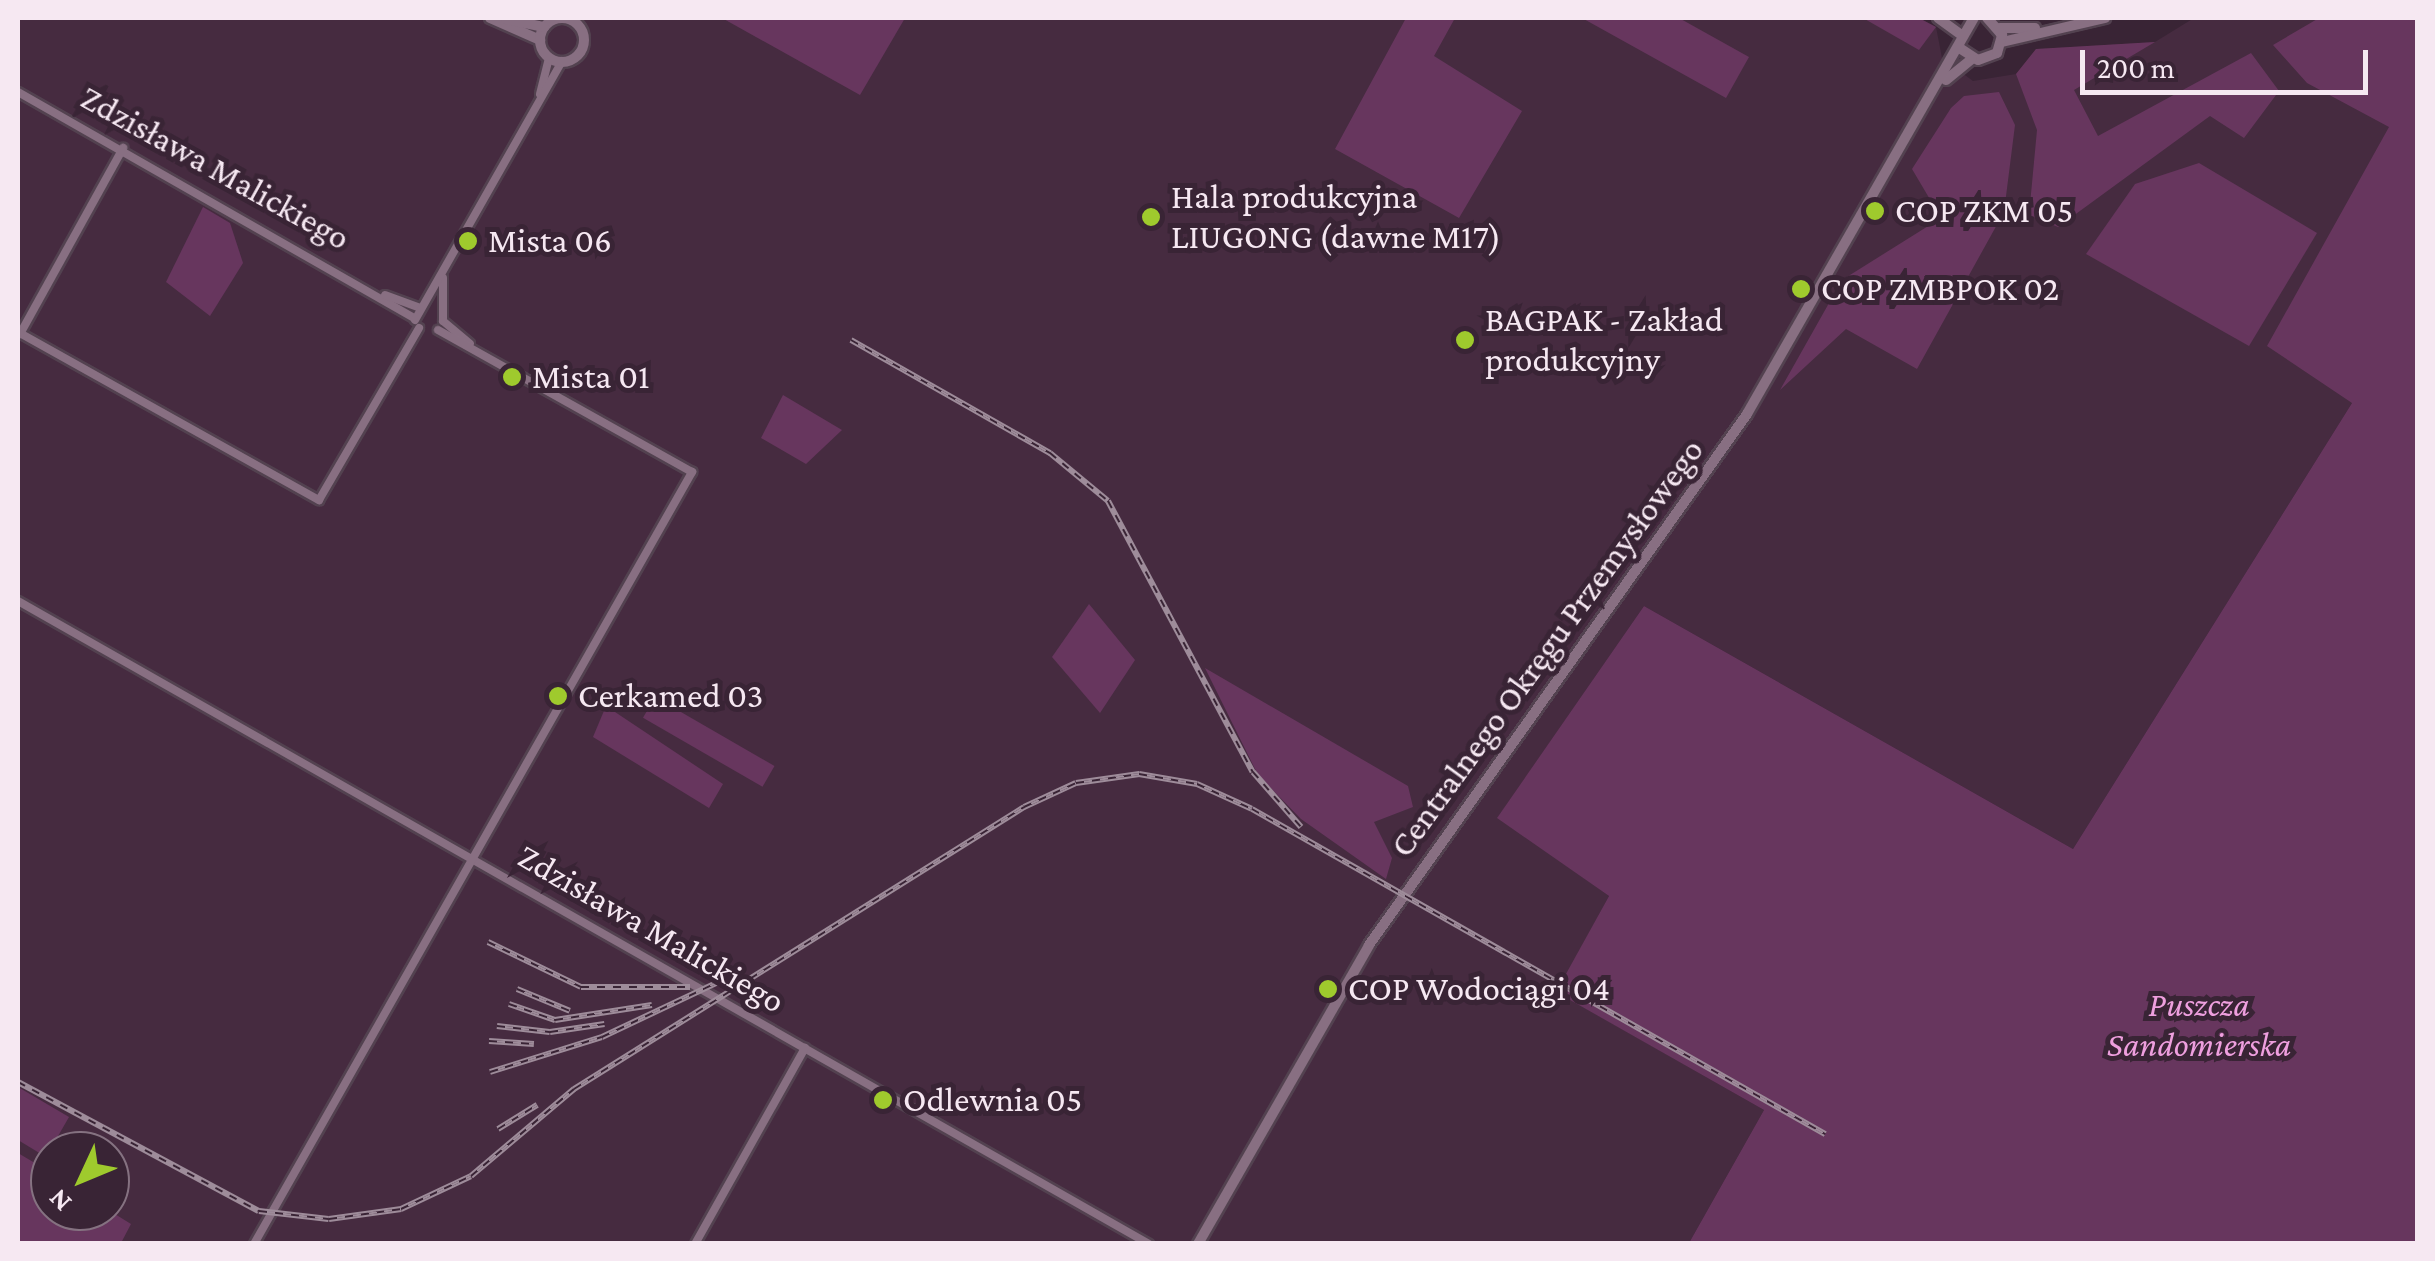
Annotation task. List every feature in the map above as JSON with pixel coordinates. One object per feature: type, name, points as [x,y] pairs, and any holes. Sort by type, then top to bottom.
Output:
[{"type":"street","points":[[490,18],[540,40],[548,57],[540,98]]},
{"type":"street","points":[[419,328],[415,318],[507,169],[540,98],[562,62],[580,54],[584,23],[570,18],[544,27],[500,18]]},
{"type":"street","points":[[1938,18],[1963,23],[1961,49],[1941,84]]},
{"type":"street","points":[[1987,18],[2000,28],[2041,29]]},
{"type":"street","points":[[1941,84],[1972,59],[1991,58],[2002,42],[2041,29],[2106,18]]},
{"type":"street","points":[[540,40],[544,27]]},
{"type":"street","points":[[2000,28],[2002,42]]},
{"type":"street","points":[[1961,49],[1972,59]]},
{"type":"street","points":[[548,57],[562,62]]},
{"type":"street","name":"Centralnego Okręgu Przemysłowego","points":[[1198,1244],[1367,949],[1710,472],[1888,157],[1941,84]]},
{"type":"street","name":"Zdzisława Malickiego","points":[[18,92],[385,295],[415,318]]},
{"type":"street","points":[[123,148],[19,333],[319,500],[419,328]]},
{"type":"street","points":[[419,328],[440,325],[438,307],[443,276]]},
{"type":"street","name":"Zdzisława Malickiego","points":[[385,295],[438,307]]},
{"type":"street","name":"Zdzisława Malickiego","points":[[440,325],[692,472],[472,859],[1148,1244]]},
{"type":"street","points":[[18,601],[472,859],[254,1244]]},
{"type":"street","points":[[695,1244],[805,1048]]},
{"type":"shaded area","points":[[18,18],[1919,18],[1936,27],[1942,58],[1973,81],[2016,74],[2036,49],[2155,42],[2194,18],[2417,18],[2418,122],[2352,403],[2073,849],[1644,606],[1498,817],[1609,896],[1557,992],[1764,1110],[1689,1243],[18,1244]]},
{"type":"green space","points":[[722,18],[905,18],[860,95]]},
{"type":"green space","points":[[1406,18],[1455,18],[1434,56],[1522,111],[1459,218],[1335,149]]},
{"type":"green space","points":[[1582,18],[1679,18],[1749,57],[1726,98]]},
{"type":"green space","points":[[1863,18],[1919,18],[1936,27],[1919,50]]},
{"type":"green space","name":"Puszcza Sandomierska","points":[[2319,18],[2417,18],[2417,1243],[1689,1243],[1764,1110],[1556,992],[1609,896],[1497,818],[1644,606],[2073,849],[2352,403],[2267,346],[2389,127],[2307,83],[2273,45]]},
{"type":"green space","points":[[2155,42],[2074,90],[2098,136],[2251,53],[2279,91],[2244,138],[2210,116],[2058,227],[2029,215],[2037,130],[2016,74],[2036,49]]},
{"type":"green space","points":[[1999,92],[2015,125],[2004,212],[1917,369],[1846,329],[1780,390],[1842,280],[1941,218],[1912,169],[1951,108],[1964,96]]},
{"type":"green space","points":[[2199,163],[2317,233],[2249,346],[2086,254],[2135,184]]},
{"type":"green space","points":[[203,207],[230,223],[243,263],[210,316],[166,282]]},
{"type":"green space","points":[[783,395],[842,430],[806,464],[761,438]]},
{"type":"green space","points":[[1089,604],[1135,660],[1100,713],[1052,657]]},
{"type":"green space","points":[[1205,668],[1408,786],[1413,807],[1374,822],[1392,858],[1386,879],[1301,819],[1258,775]]},
{"type":"green space","points":[[655,697],[775,766],[763,787],[643,718]]},
{"type":"green space","points":[[606,706],[723,784],[709,808],[593,737]]},
{"type":"green space","points":[[18,1087],[69,1117],[61,1131],[30,1131],[30,1147],[18,1140]]},
{"type":"green space","points":[[18,1153],[30,1160],[30,1231],[127,1231],[121,1243],[18,1243]]},
{"type":"railway","points":[[851,340],[1050,453],[1108,501],[1253,772],[1301,827]]},
{"type":"railway","points":[[18,1082],[259,1211],[329,1219],[401,1209],[471,1176],[574,1089],[1024,807],[1076,783],[1139,774],[1197,784],[1252,809],[1825,1134]]},
{"type":"railway","points":[[488,942],[581,987],[690,987]]},
{"type":"railway","points":[[490,1072],[602,1037],[731,976]]},
{"type":"railway","points":[[517,989],[570,1011]]},
{"type":"railway","points":[[509,1004],[555,1020],[652,1005]]},
{"type":"railway","points":[[497,1026],[550,1032],[604,1024]]},
{"type":"railway","points":[[489,1041],[534,1044]]},
{"type":"railway","points":[[498,1129],[537,1105]]},
{"type":"place","name":"COP ZKM 05","points":[[1875,211]]},
{"type":"place","name":"Hala produkcyjna LIUGONG (dawne M17)","points":[[1151,217]]},
{"type":"place","name":"Mista 06","points":[[468,241]]},
{"type":"place","name":"COP ZMBPOK 02","points":[[1801,289]]},
{"type":"place","name":"BAGPAK - Zakład produkcyjny","points":[[1465,340]]},
{"type":"place","name":"Mista 01","points":[[512,377]]},
{"type":"place","name":"Cerkamed 03","points":[[558,696]]},
{"type":"place","name":"COP Wodociągi 04","points":[[1328,989]]},
{"type":"place","name":"Odlewnia 05","points":[[883,1100]]}]
